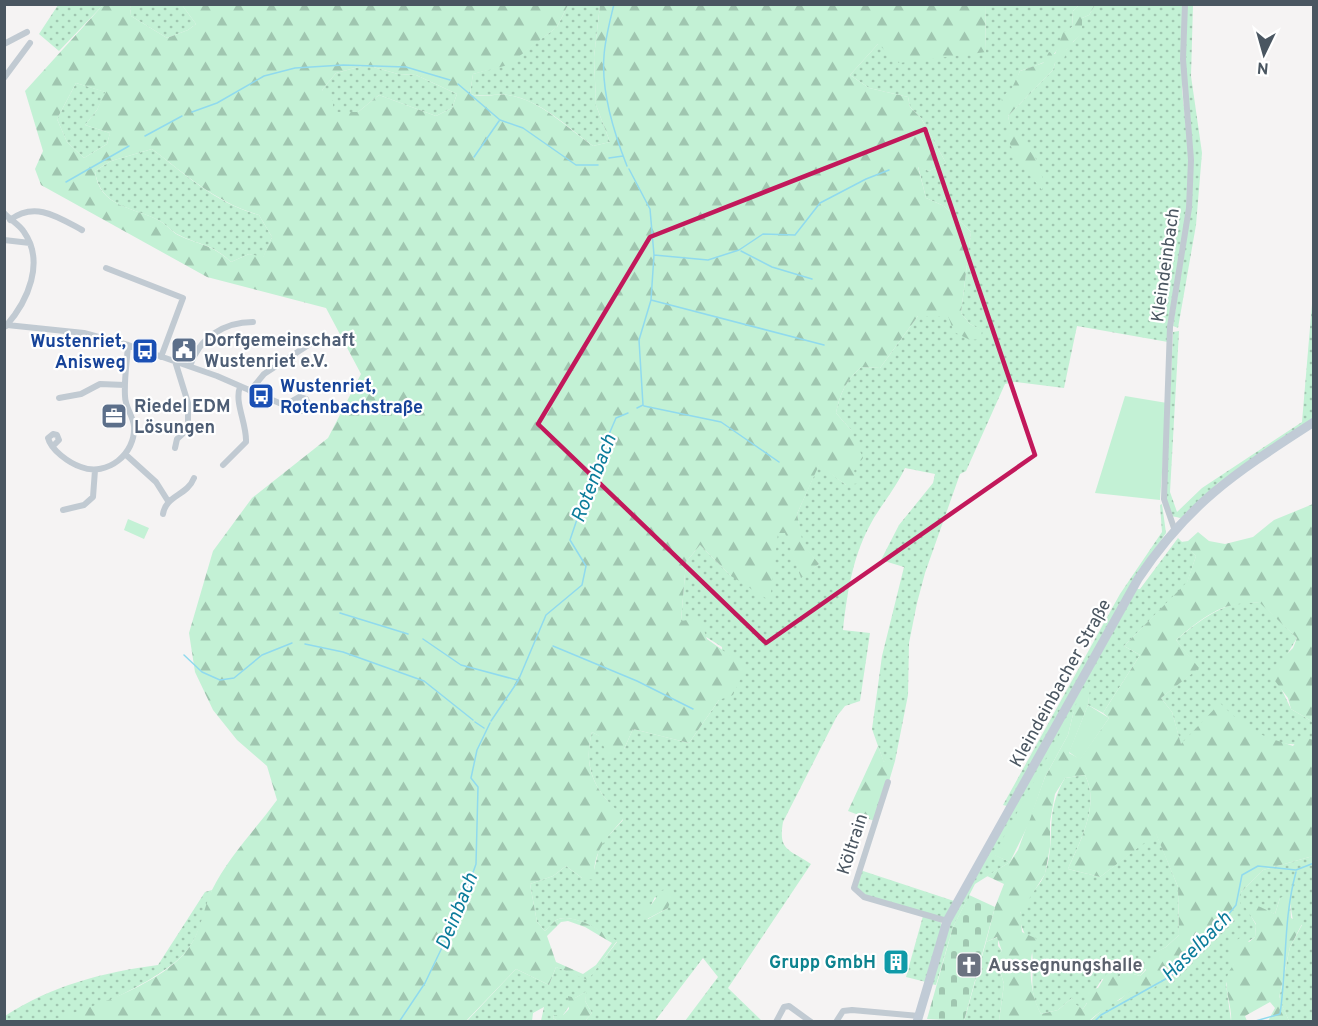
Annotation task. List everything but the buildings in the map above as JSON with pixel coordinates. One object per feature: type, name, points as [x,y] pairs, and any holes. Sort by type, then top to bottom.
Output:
[{"type":"street","name":"Kleindeinbach","points":[[1174,528],[1164,499],[1170,327],[1189,208],[1191,160],[1183,59],[1185,4]]},
{"type":"street","points":[[4,44],[27,32]]},
{"type":"street","points":[[4,78],[30,43]]},
{"type":"street","points":[[10,220],[22,213],[38,211],[56,216],[81,230]]},
{"type":"street","points":[[4,213],[20,226],[33,250],[33,275],[18,310],[6,326]]},
{"type":"street","points":[[4,240],[30,243]]},
{"type":"street","points":[[106,268],[183,298],[160,357]]},
{"type":"street","points":[[190,366],[198,348],[220,330],[232,323],[253,322]]},
{"type":"street","points":[[6,326],[84,333],[128,345],[190,366],[290,406]]},
{"type":"street","points":[[250,391],[264,374],[319,338]]},
{"type":"street","points":[[54,445],[65,458],[84,468],[95,470],[110,466],[125,454],[131,445],[134,425],[125,399],[128,345]]},
{"type":"street","points":[[175,361],[190,414],[188,429],[177,439],[175,448]]},
{"type":"street","points":[[59,398],[81,394],[100,384],[125,385]]},
{"type":"street","points":[[222,465],[246,442],[244,416],[237,394],[240,387]]},
{"type":"street","name":"Kleindeinbacher Straße","points":[[918,1019],[947,921],[1138,579],[1174,528],[1224,481],[1314,422]]},
{"type":"street","points":[[125,454],[156,482],[168,501]]},
{"type":"street","points":[[63,510],[84,505],[93,497],[95,470]]},
{"type":"street","points":[[163,514],[168,501],[190,489],[194,478]]},
{"type":"street","name":"Költrain","points":[[888,782],[854,888],[864,897],[947,921]]},
{"type":"street","points":[[776,1022],[784,1007],[789,1006],[811,1022]]},
{"type":"street","points":[[836,1022],[843,1011],[852,1010],[918,1019]]},
{"type":"highlighted area","points":[[925,129],[1035,455],[766,643],[538,424],[650,237]]},
{"type":"green space","points":[[58,5],[103,5],[59,51],[39,34]]},
{"type":"green space","points":[[103,5],[130,5],[131,16],[167,38],[188,30],[196,24],[182,5],[568,5],[557,27],[508,65],[473,74],[470,94],[508,95],[532,103],[593,146],[610,142],[596,105],[594,57],[600,5],[985,5],[986,52],[899,63],[878,44],[850,75],[869,88],[908,97],[910,107],[921,118],[946,163],[929,171],[918,167],[926,198],[944,206],[971,232],[961,313],[970,324],[982,330],[981,339],[970,340],[954,332],[948,316],[918,316],[880,368],[861,367],[851,377],[839,399],[836,413],[851,430],[863,458],[854,471],[861,483],[846,485],[819,465],[797,514],[803,544],[819,564],[801,578],[785,533],[778,533],[770,601],[731,576],[700,545],[686,562],[681,621],[700,618],[707,639],[746,667],[733,695],[719,700],[689,743],[633,729],[624,749],[608,756],[599,736],[592,732],[589,749],[591,772],[602,794],[623,819],[601,846],[594,870],[594,880],[582,878],[566,866],[553,876],[530,884],[537,922],[545,931],[555,921],[569,918],[587,924],[617,941],[588,980],[556,967],[549,985],[516,969],[466,1021],[50,1021],[124,993],[143,984],[176,962],[192,942],[209,897],[219,878],[277,800],[267,766],[237,740],[213,710],[195,672],[189,633],[213,551],[252,498],[328,438],[361,374],[326,308],[207,277],[41,185],[35,169],[43,151],[25,91]],"holes":[[[366,65],[398,74],[416,75],[457,94],[452,108],[436,116],[379,95],[358,112],[333,112],[333,101],[322,90],[336,73]],[[76,83],[105,92],[97,110],[85,125],[110,133],[107,144],[84,158],[67,142],[57,119]],[[152,149],[216,196],[259,215],[272,237],[263,257],[249,254],[231,262],[211,248],[178,235],[160,221],[120,205],[103,192],[95,171],[111,161]],[[568,921],[585,927],[612,943],[596,965],[583,974],[556,962],[547,936],[561,922]]]},
{"type":"green space","points":[[130,5],[182,5],[196,24],[188,30],[167,38],[131,16]]},
{"type":"green space","points":[[568,5],[600,5],[594,57],[596,105],[610,142],[593,146],[532,102],[508,95],[470,94],[473,74],[508,64],[557,27]]},
{"type":"green space","points":[[985,5],[1079,5],[1073,11],[1072,27],[1054,54],[1043,63],[1020,71],[1001,120],[1011,131],[1008,116],[1053,70],[1055,63],[1081,33],[1082,18],[1089,15],[1095,5],[1183,5],[1182,89],[1189,157],[1189,190],[1168,342],[1077,326],[1064,388],[1015,382],[1005,384],[966,471],[960,474],[925,573],[909,643],[908,695],[895,761],[886,759],[884,763],[872,729],[882,656],[904,567],[881,560],[899,525],[933,483],[935,474],[905,468],[873,520],[854,564],[843,630],[870,633],[860,701],[845,706],[837,716],[783,822],[784,844],[791,852],[811,864],[728,988],[762,1021],[685,1021],[718,977],[703,958],[655,1021],[585,1021],[592,1013],[585,1001],[586,992],[575,998],[563,1015],[554,1015],[553,1018],[558,1021],[541,1021],[544,1007],[533,1013],[532,1021],[466,1022],[516,969],[549,985],[556,967],[588,979],[617,942],[587,924],[569,918],[555,921],[545,931],[537,922],[530,884],[553,876],[566,866],[582,878],[594,870],[600,845],[623,820],[597,787],[591,772],[589,749],[592,732],[624,749],[633,729],[689,743],[719,700],[722,647],[681,621],[686,562],[700,545],[731,576],[778,533],[786,533],[801,577],[819,564],[802,544],[797,514],[819,464],[846,485],[854,471],[851,430],[836,413],[839,399],[851,377],[861,367],[880,368],[918,316],[948,316],[981,330],[970,324],[961,313],[971,232],[944,206],[926,198],[918,166],[929,171],[946,163],[921,118],[910,107],[908,97],[869,88],[850,75],[878,44],[986,52]],"holes":[[[655,897],[668,908],[648,919],[641,911],[643,906],[651,905]]]},
{"type":"green space","points":[[1079,5],[1095,5],[1089,15],[1082,18],[1082,33],[1073,42],[1072,48],[1067,49],[1064,59],[1055,63],[1053,70],[1008,116],[1017,137],[1040,166],[1042,190],[1014,153],[1007,128],[1000,120],[1002,97],[1012,88],[1020,71],[1043,63],[1049,52],[1055,54],[1063,33],[1072,27],[1073,11]]},
{"type":"green space","points":[[1187,5],[1193,5],[1191,76],[1202,153],[1196,225],[1178,328],[1173,326],[1191,209],[1185,84]]},
{"type":"green space","points":[[366,65],[398,74],[416,75],[457,94],[452,108],[436,116],[379,95],[358,112],[333,112],[322,90],[336,73]]},
{"type":"green space","points":[[76,83],[106,92],[97,110],[85,125],[110,133],[107,144],[84,158],[67,142],[57,119]]},
{"type":"green space","points":[[152,149],[216,196],[229,204],[259,215],[272,237],[263,258],[249,254],[231,262],[212,248],[176,234],[160,221],[120,205],[104,192],[98,183],[95,171],[111,161]]},
{"type":"green space","points":[[1313,292],[1313,420],[1218,483],[1181,518],[1171,516],[1166,496],[1173,332],[1179,331],[1170,492],[1177,512],[1202,488],[1302,422]]},
{"type":"green space","points":[[1125,396],[1167,403],[1160,500],[1095,493]]},
{"type":"green space","points":[[1162,504],[1166,533],[1145,563],[1007,806],[1003,805],[1120,594],[1162,532],[1160,505]]},
{"type":"green space","points":[[1313,504],[1313,722],[1291,709],[1288,698],[1268,672],[1293,648],[1297,638],[1260,603],[1224,608],[1205,617],[1176,640],[1199,668],[1161,698],[1172,712],[1181,744],[1220,703],[1245,725],[1270,738],[1293,746],[1301,736],[1313,740],[1313,856],[1263,870],[1241,892],[1240,905],[1213,937],[1194,949],[1151,991],[1140,990],[1137,983],[1127,994],[1089,1021],[999,1021],[1004,984],[996,957],[1002,951],[997,937],[986,942],[1004,884],[987,876],[1010,862],[1018,850],[1045,777],[1068,735],[1075,706],[1091,680],[1088,705],[1069,753],[1080,759],[1109,718],[1103,713],[1140,655],[1124,646],[1187,582],[1196,556],[1181,542],[1188,541],[1198,532],[1209,541],[1225,544],[1253,537],[1274,520]],"holes":[[[1085,775],[1089,786],[1090,810],[1087,822],[1068,869],[1100,877],[1156,834],[1178,887],[1179,935],[1166,947],[1154,953],[1154,959],[1146,962],[1146,970],[1140,976],[1123,971],[1119,977],[1107,973],[1098,988],[1085,991],[1087,1003],[1083,1009],[1075,1004],[1072,998],[1058,1010],[1041,1014],[1034,997],[1031,976],[1031,956],[1037,939],[1022,932],[1020,913],[1045,874],[1055,794],[1065,778]]]},
{"type":"green space","points":[[128,519],[149,528],[144,539],[124,530]]},
{"type":"green space","points":[[1178,538],[1196,556],[1187,583],[1124,646],[1140,655],[1103,713],[1088,705],[1090,682],[995,855],[1010,862],[975,884],[953,927],[936,985],[931,984],[948,925],[1137,589],[1140,589]]},
{"type":"green space","points":[[1244,602],[1261,603],[1297,638],[1286,656],[1280,686],[1291,709],[1313,722],[1313,740],[1293,744],[1283,743],[1253,731],[1236,719],[1181,745],[1172,712],[1161,698],[1198,668],[1176,640],[1216,611]]},
{"type":"green space","points":[[1088,705],[1109,718],[1080,760],[1069,752]]},
{"type":"green space","points":[[1075,706],[1068,735],[1045,777],[1028,825],[1010,862],[994,855]]},
{"type":"green space","points":[[878,746],[884,762],[886,758],[895,761],[877,822],[848,811]]},
{"type":"green space","points":[[1085,775],[1089,786],[1090,810],[1083,834],[1068,869],[1100,877],[1156,833],[1178,887],[1179,935],[1155,953],[1154,959],[1140,976],[1123,971],[1119,977],[1102,979],[1083,1009],[1074,1004],[1072,998],[1058,1010],[1041,1014],[1034,997],[1032,983],[1032,951],[1020,916],[1023,905],[1045,873],[1050,849],[1052,815],[1058,791],[1065,778]]},
{"type":"green space","points":[[1313,856],[1313,1021],[1289,1021],[1279,999],[1290,947],[1302,925],[1293,921],[1290,903],[1280,898],[1275,914],[1261,909],[1251,916],[1256,925],[1255,937],[1233,951],[1234,966],[1226,984],[1231,1021],[1089,1022],[1110,1003],[1120,1000],[1137,982],[1164,978],[1194,949],[1213,937],[1241,892],[1263,870]]},
{"type":"green space","points":[[860,870],[954,901],[947,916],[942,919],[868,897],[856,887]]},
{"type":"green space","points":[[670,888],[674,892],[668,908],[647,919],[640,911],[643,903],[651,905],[661,891]]},
{"type":"green space","points":[[212,890],[196,936],[188,949],[178,960],[145,983],[104,1003],[66,1017],[45,1022],[5,1022],[5,1016],[23,1005],[59,989],[98,976],[158,965],[205,892]]},
{"type":"green space","points":[[969,895],[995,907],[964,1021],[927,1019],[953,927]]},
{"type":"green space","points":[[1286,895],[1290,903],[1291,918],[1302,924],[1290,947],[1279,998],[1289,1021],[1268,1021],[1275,1008],[1270,1002],[1245,1016],[1247,1021],[1231,1021],[1227,978],[1234,965],[1229,959],[1233,951],[1229,945],[1243,936],[1249,942],[1255,937],[1256,924],[1245,907],[1256,905],[1275,914],[1280,898]]},
{"type":"green space","points":[[923,916],[940,921],[942,925],[926,982],[906,977]]},
{"type":"green space","points":[[998,937],[998,946],[1002,951],[996,958],[1004,984],[999,1021],[964,1022],[986,942]]},
{"type":"green space","points":[[587,991],[585,1001],[592,1013],[585,1021],[558,1021],[553,1018],[554,1015],[563,1015],[569,1009],[568,996],[575,998]]},
{"type":"waterway","name":"Rotenbach","points":[[614,4],[605,50],[604,84],[613,126],[627,166]]},
{"type":"waterway","points":[[192,112],[217,103],[264,76],[295,68],[343,65],[406,67],[450,80]]},
{"type":"waterway","points":[[458,84],[500,120],[523,128],[576,165],[598,165]]},
{"type":"waterway","points":[[145,136],[182,116]]},
{"type":"waterway","points":[[474,157],[499,121]]},
{"type":"waterway","points":[[66,182],[129,146]]},
{"type":"waterway","points":[[609,158],[623,156]]},
{"type":"waterway","name":"Rotenbach","points":[[629,169],[650,209],[654,255],[651,300],[639,340],[643,405],[637,408]]},
{"type":"waterway","points":[[654,255],[708,260],[739,250],[763,234],[795,235],[820,203],[866,179],[889,170]]},
{"type":"waterway","points":[[741,251],[772,267],[812,279]]},
{"type":"waterway","points":[[651,300],[824,345]]},
{"type":"waterway","points":[[644,406],[721,422],[779,462]]},
{"type":"waterway","name":"Rotenbach","points":[[491,721],[518,681],[546,615],[582,585],[586,566],[570,540],[594,469],[616,418],[628,413]]},
{"type":"waterway","points":[[340,613],[408,634]]},
{"type":"waterway","points":[[423,639],[461,665],[517,680]]},
{"type":"waterway","points":[[184,655],[202,672],[220,680],[234,678],[262,655],[292,643]]},
{"type":"waterway","points":[[305,644],[343,652],[424,681],[473,720]]},
{"type":"waterway","points":[[553,646],[637,681],[693,709]]},
{"type":"waterway","points":[[475,722],[484,728]]},
{"type":"waterway","name":"Deinbach","points":[[399,1022],[425,983],[459,912],[476,864],[478,787],[471,778],[477,750],[490,723]]},
{"type":"waterway","name":"Haselbach","points":[[1094,1022],[1101,1015],[1171,976],[1216,930],[1236,905],[1242,875],[1258,866],[1296,870],[1314,863]]},
{"type":"waterway","points":[[1252,1022],[1280,1014],[1289,907],[1296,872]]},
{"type":"place","name":"Dorfgemeinschaft Wustenriet e.V.","points":[[184,350]]},
{"type":"place","name":"Wustenriet, Anisweg","points":[[145,351]]},
{"type":"place","name":"Wustenriet, Rotenbachstraße","points":[[261,396]]},
{"type":"place","name":"Riedel EDM Lösungen","points":[[114,416]]},
{"type":"place","name":"Grupp GmbH","points":[[896,962]]},
{"type":"place","name":"Aussegnungshalle","points":[[969,965]]}]
